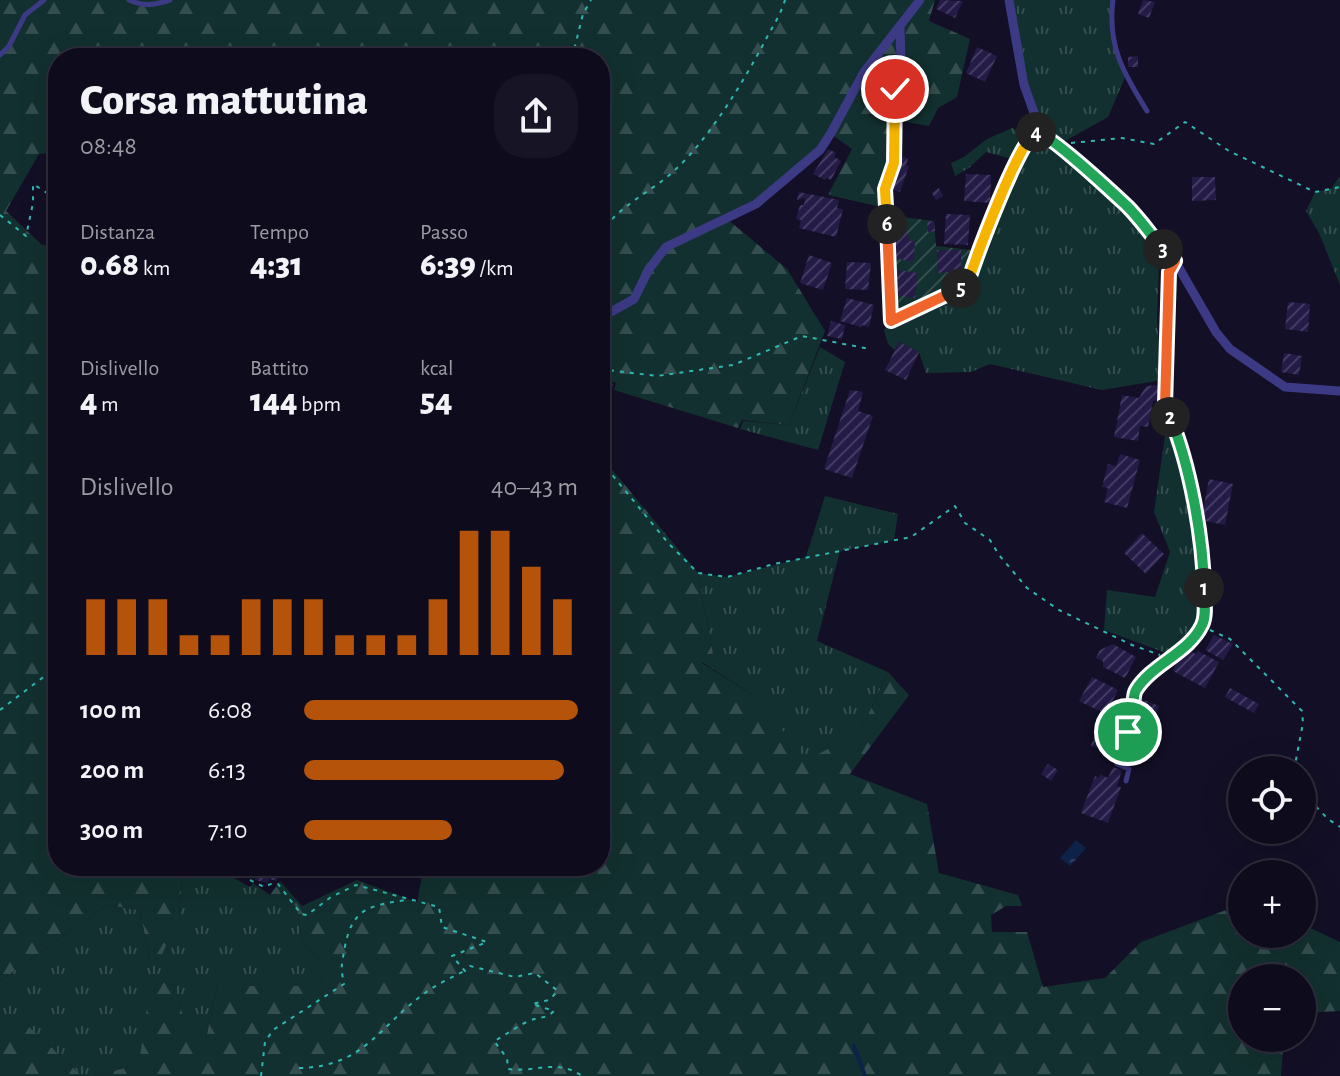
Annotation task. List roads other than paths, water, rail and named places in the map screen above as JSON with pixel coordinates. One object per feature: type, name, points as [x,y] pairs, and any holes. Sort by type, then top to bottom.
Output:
[{"type":"street","points":[[610,312],[634,299],[649,269],[666,247],[756,204],[820,150],[864,72],[920,0]]},
{"type":"street","points":[[1009,0],[1024,85],[1041,132],[1127,206],[1175,261],[1216,332],[1230,349],[1285,387],[1340,391]]},
{"type":"street","points":[[900,29],[894,163],[885,189],[891,321],[952,294],[965,284],[1018,157],[1029,136],[1041,132]]},
{"type":"lane","points":[[0,55],[9,46],[25,15],[44,0]]},
{"type":"lane","points":[[129,0],[151,6],[170,0]]},
{"type":"lane","points":[[1113,0],[1111,21],[1118,62],[1147,111]]},
{"type":"lane","points":[[1126,781],[1129,769],[1117,764],[1125,749],[1134,692],[1166,659],[1188,645],[1205,618],[1204,559],[1180,442],[1165,405],[1169,272],[1175,261]]},
{"type":"water","points":[[1076,840],[1086,848],[1070,866],[1060,858]]},
{"type":"waterway","points":[[854,1046],[865,1076]]}]
